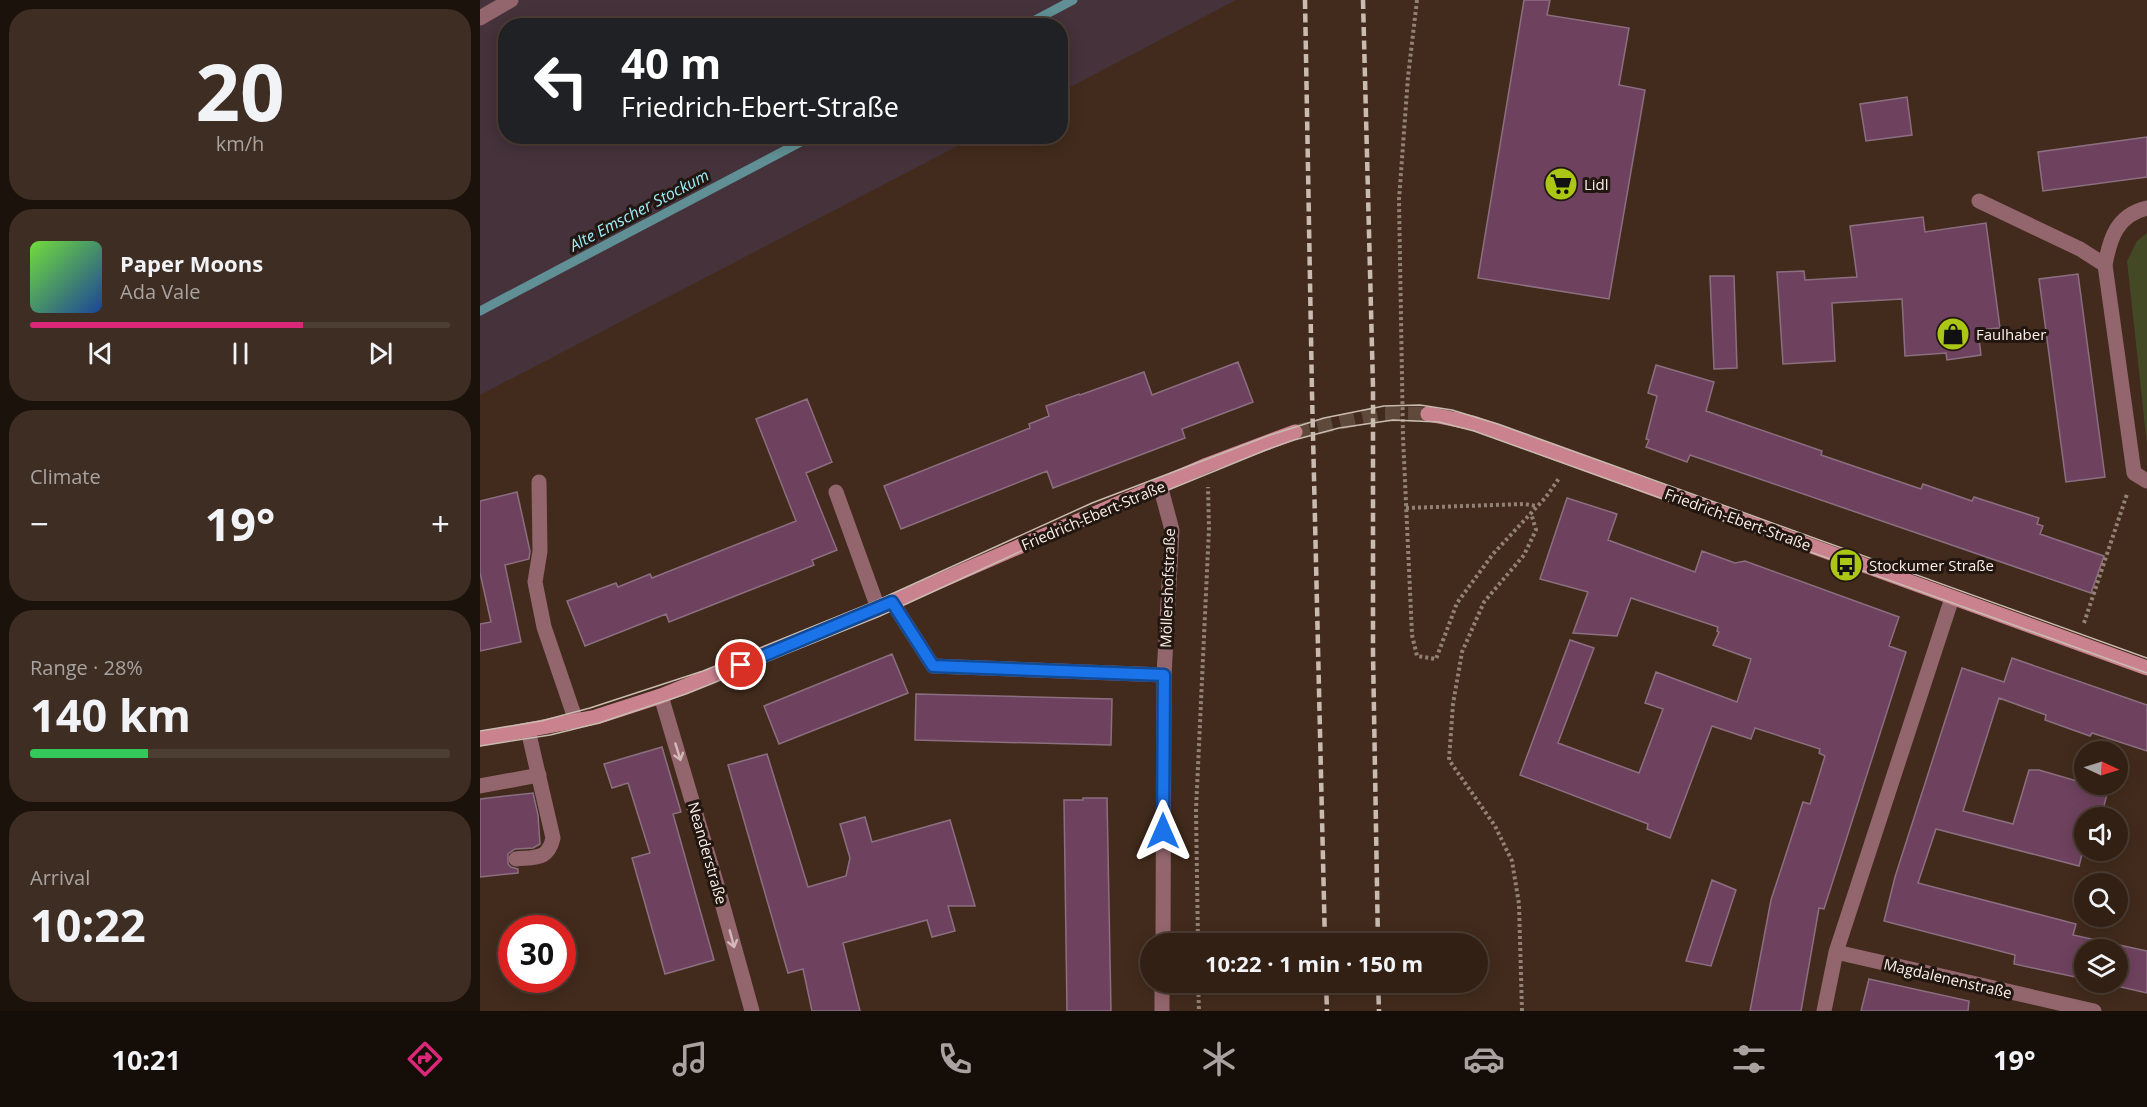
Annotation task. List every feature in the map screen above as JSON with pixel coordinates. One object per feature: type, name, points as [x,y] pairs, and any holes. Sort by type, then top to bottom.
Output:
[{"type":"main road","name":"Friedrich-Ebert-Straße","points":[[1428,414],[1473,423],[2147,668]]},
{"type":"main road","name":"Friedrich-Ebert-Straße","points":[[480,739],[596,717],[661,696],[885,605],[1208,465],[1295,432]]},
{"type":"street","points":[[480,18],[511,0]]},
{"type":"street","points":[[1979,201],[2080,249],[2105,265]]},
{"type":"street","points":[[2140,477],[2105,265],[2110,239],[2123,220],[2147,208]]},
{"type":"street","points":[[538,482],[540,551],[536,582],[544,627],[576,721]]},
{"type":"street","name":"Möllershofstraße","points":[[1160,485],[1172,530],[1164,675],[1163,933]]},
{"type":"street","points":[[836,492],[885,605],[933,666],[1164,675]]},
{"type":"street","points":[[1824,1011],[1836,952],[1952,598]]},
{"type":"street","name":"Neanderstraße","points":[[661,696],[752,1011]]},
{"type":"street","points":[[516,860],[542,857],[551,848],[553,838],[528,730]]},
{"type":"street","points":[[480,786],[539,775]]},
{"type":"street","name":"Magdalenenstraße","points":[[1836,952],[2094,1011]]},
{"type":"street","points":[[1162,993],[1162,1011]]},
{"type":"path","points":[[1417,0],[1408,76],[1399,200],[1403,437],[1412,635],[1417,656],[1436,659],[1457,603],[1493,554],[1538,506],[1572,460]]},
{"type":"path","points":[[1198,933],[1196,810],[1209,528],[1208,465]]},
{"type":"path","points":[[2077,644],[2140,477]]},
{"type":"path","points":[[1406,508],[1524,504],[1538,506]]},
{"type":"path","points":[[1522,1011],[1519,904],[1512,861],[1495,826],[1449,760],[1453,704],[1462,652],[1484,602],[1524,555],[1536,530],[1531,513]]},
{"type":"path","points":[[1198,993],[1199,1011]]},
{"type":"shaded area","points":[[480,0],[1236,0],[1068,88],[1068,18],[498,18],[498,144],[962,144],[480,395]]},
{"type":"green space","points":[[2147,233],[2147,445],[2127,261],[2137,241]]},
{"type":"building","name":"Lidl","points":[[1524,0],[1550,0],[1547,15],[1629,28],[1619,85],[1645,90],[1609,299],[1478,278]]},
{"type":"building","points":[[1907,97],[1912,135],[1866,141],[1860,104]]},
{"type":"building","points":[[2147,137],[2147,177],[2043,191],[2038,152]]},
{"type":"building","points":[[1923,217],[1925,232],[1986,223],[2000,328],[1978,330],[1981,355],[1947,360],[1946,353],[1905,356],[1902,299],[1832,303],[1835,361],[1783,364],[1777,272],[1804,271],[1805,280],[1857,277],[1850,226]]},
{"type":"building","points":[[2078,274],[2105,477],[2066,482],[2039,279]]},
{"type":"building","points":[[1710,276],[1734,276],[1737,368],[1714,369]]},
{"type":"building","points":[[1238,362],[1253,402],[1182,429],[1185,438],[1053,488],[1047,471],[901,529],[884,486],[1030,428],[1029,424],[1049,416],[1046,406],[1079,394],[1144,372],[1152,395]]},
{"type":"building","points":[[1656,365],[1714,382],[1706,411],[1822,451],[1821,455],[1921,489],[1923,484],[1972,501],[1974,497],[2039,518],[2037,524],[2043,526],[2040,534],[2104,556],[2091,593],[1690,455],[1687,462],[1646,447],[1657,396],[1648,393]]},
{"type":"building","points":[[807,399],[832,462],[806,473],[837,550],[812,560],[814,565],[669,622],[666,614],[585,646],[567,601],[616,583],[618,587],[650,574],[652,578],[796,521],[756,419]]},
{"type":"building","points":[[517,492],[530,551],[529,559],[505,565],[521,642],[480,651],[480,624],[491,622],[480,573],[480,501]]},
{"type":"building","points":[[1567,498],[1617,514],[1608,540],[1695,572],[1702,551],[1735,563],[1745,561],[1899,617],[1889,646],[1906,652],[1824,909],[1819,908],[1801,1011],[1750,1011],[1771,900],[1803,802],[1810,804],[1825,756],[1819,753],[1820,749],[1755,728],[1751,739],[1712,726],[1670,838],[1647,829],[1648,824],[1520,775],[1570,640],[1594,648],[1558,743],[1639,773],[1663,709],[1645,703],[1656,672],[1737,702],[1751,659],[1713,645],[1719,632],[1718,627],[1631,598],[1617,636],[1573,633],[1588,592],[1540,579]]},
{"type":"building","points":[[892,654],[908,693],[779,744],[764,706]]},
{"type":"building","points":[[2012,658],[2147,705],[2147,751],[2128,745],[2128,741],[2116,741],[2092,733],[2090,736],[2045,720],[2046,715],[1999,698],[1963,811],[2013,824],[2029,770],[2039,770],[2074,780],[2074,795],[2107,795],[2104,807],[2074,807],[2074,861],[2080,861],[2079,866],[1936,829],[1918,883],[2074,923],[2073,935],[2092,939],[2074,939],[2074,977],[2014,964],[2015,955],[1884,921],[1895,877],[1962,668],[2004,682]]},
{"type":"building","points":[[916,694],[1112,699],[1111,745],[915,740]]},
{"type":"building","points":[[662,747],[681,812],[673,814],[714,960],[665,974],[632,858],[650,853],[628,783],[612,788],[604,764]]},
{"type":"building","points":[[767,754],[808,887],[846,876],[850,858],[840,824],[865,817],[872,842],[950,820],[975,906],[948,906],[955,931],[932,937],[927,920],[843,943],[860,1011],[812,1011],[803,969],[788,973],[728,765]]},
{"type":"building","points":[[533,793],[538,815],[540,844],[533,848],[515,849],[508,854],[508,864],[518,869],[518,873],[480,877],[480,799]]},
{"type":"building","points":[[1083,798],[1107,798],[1111,1011],[1067,1011],[1064,800],[1083,800]]},
{"type":"building","points":[[1712,880],[1736,890],[1711,966],[1686,961]]},
{"type":"building","points":[[2128,947],[2147,951],[2147,993],[2128,989]]},
{"type":"building","points":[[1869,979],[1969,1001],[1968,1011],[1861,1011]]},
{"type":"waterway","name":"Alte Emscher Stockum","points":[[1039,18],[1073,0]]},
{"type":"waterway","name":"Alte Emscher Stockum","points":[[480,311],[797,144]]},
{"type":"tunnel","points":[[1295,432],[1378,414],[1428,414]]},
{"type":"tram line","points":[[480,731],[541,721],[590,708],[703,671],[876,601],[1092,503],[1270,435],[1324,418],[1384,406],[1420,405],[1452,410],[1498,424],[2147,658]]},
{"type":"tram line","points":[[480,746],[550,735],[599,723],[686,694],[880,616],[1041,542],[1266,450],[1339,428],[1393,420],[1439,422],[1474,431],[2147,673]]},
{"type":"railway","points":[[1305,0],[1325,933]]},
{"type":"railway","points":[[1363,0],[1373,387],[1373,653],[1378,933]]},
{"type":"railway","points":[[1326,993],[1327,1011]]},
{"type":"railway","points":[[1378,993],[1379,1011]]},
{"type":"place","name":"Lidl","points":[[1561,184]]},
{"type":"place","name":"Faulhaber","points":[[1953,334]]},
{"type":"place","name":"Stockumer Straße","points":[[1846,565]]},
{"type":"route","points":[[741,665],[892,602],[933,666],[1164,675],[1163,831]]}]
